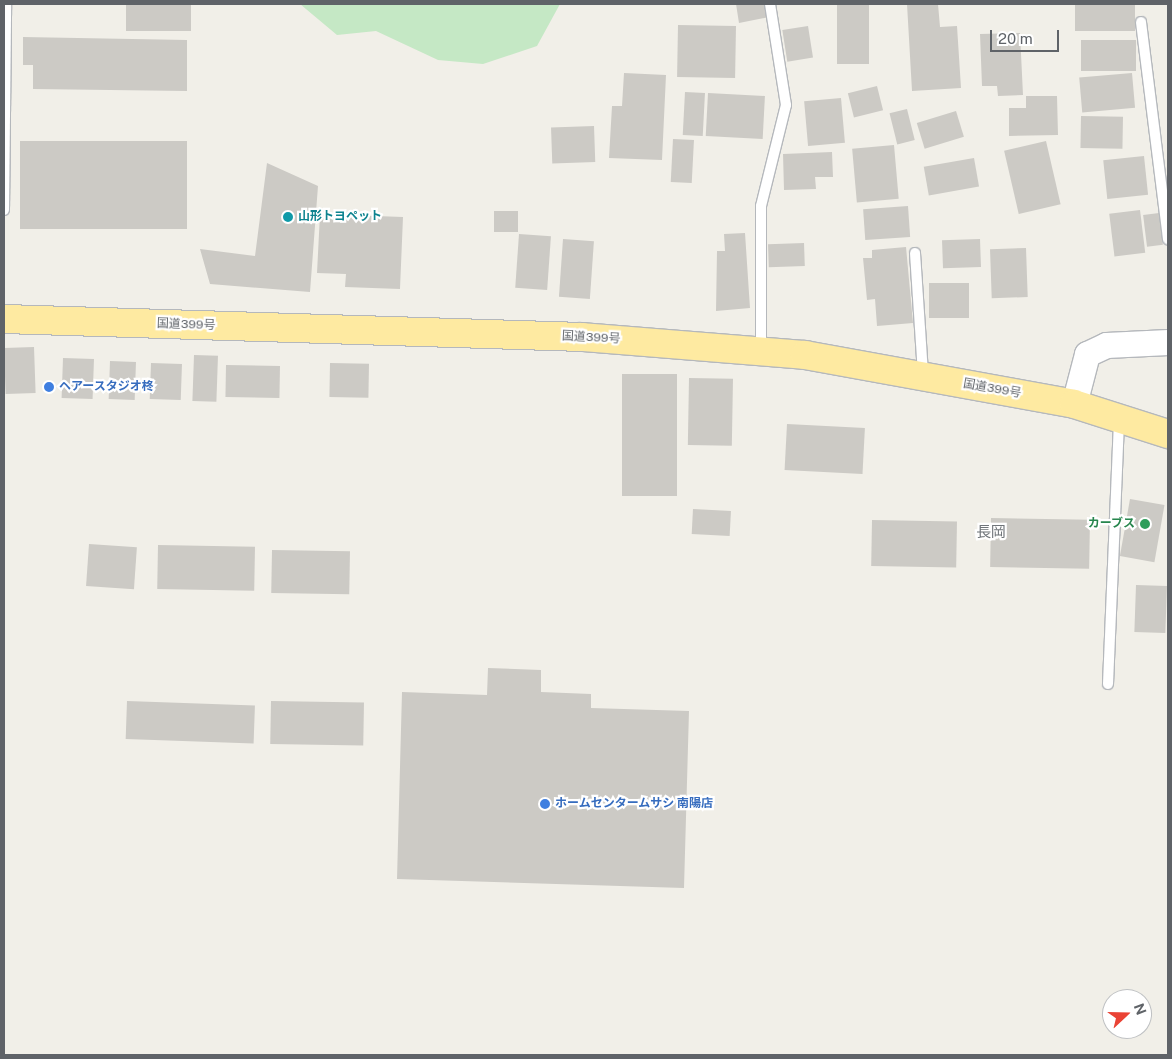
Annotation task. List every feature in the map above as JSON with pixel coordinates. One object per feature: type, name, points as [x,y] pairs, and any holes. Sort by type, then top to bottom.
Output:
[{"type":"highway","name":"国道399号","points":[[4,319],[582,337],[761,351],[923,376],[1074,404],[1168,434]]},
{"type":"street","points":[[1074,404],[1087,354],[1106,345],[1168,342]]},
{"type":"lane","points":[[4,210],[6,4]]},
{"type":"lane","points":[[761,351],[761,206],[786,105],[770,4]]},
{"type":"lane","points":[[1142,22],[1168,239]]},
{"type":"lane","points":[[916,253],[923,376]]},
{"type":"lane","points":[[1108,684],[1120,418]]},
{"type":"green space","points":[[300,4],[560,4],[537,46],[483,64],[438,60],[376,31],[337,35]]},
{"type":"building","points":[[126,4],[191,4],[191,31],[126,31]]},
{"type":"building","points":[[736,4],[766,4],[769,17],[739,23]]},
{"type":"building","points":[[907,4],[938,4],[940,27],[957,26],[961,88],[912,91]]},
{"type":"building","points":[[1075,4],[1135,4],[1135,31],[1075,31]]},
{"type":"building","points":[[837,5],[869,5],[869,64],[837,64]]},
{"type":"building","points":[[678,25],[736,26],[735,78],[677,77]]},
{"type":"building","points":[[808,26],[813,58],[787,62],[782,30]]},
{"type":"building","points":[[1020,33],[1023,95],[998,96],[997,86],[982,86],[980,34]]},
{"type":"building","points":[[23,37],[187,40],[187,91],[33,89],[33,65],[23,65]]},
{"type":"building","points":[[1081,40],[1136,40],[1136,71],[1081,71]]},
{"type":"building","points":[[624,73],[666,75],[662,160],[609,158],[612,106],[622,106]]},
{"type":"building","points":[[1132,73],[1135,108],[1082,112],[1079,78]]},
{"type":"building","points":[[877,86],[883,110],[854,118],[848,93]]},
{"type":"building","points":[[685,92],[705,93],[703,136],[683,135]]},
{"type":"building","points":[[708,93],[765,96],[763,139],[706,136]]},
{"type":"building","points":[[1026,96],[1057,96],[1058,135],[1009,136],[1009,108],[1026,108]]},
{"type":"building","points":[[841,98],[845,143],[808,146],[804,101]]},
{"type":"building","points":[[907,109],[915,140],[897,144],[890,113]]},
{"type":"building","points":[[956,111],[964,137],[925,149],[917,123]]},
{"type":"building","points":[[1081,116],[1123,117],[1122,149],[1080,148]]},
{"type":"building","points":[[594,126],[595,162],[552,163],[551,128]]},
{"type":"building","points":[[673,139],[694,140],[692,183],[671,182]]},
{"type":"building","points":[[20,141],[187,141],[187,229],[20,229]]},
{"type":"building","points":[[1046,141],[1061,204],[1019,214],[1004,151]]},
{"type":"building","points":[[894,145],[899,199],[857,202],[852,149]]},
{"type":"building","points":[[832,152],[833,177],[815,177],[816,189],[784,190],[783,154]]},
{"type":"building","points":[[1144,156],[1148,195],[1107,199],[1103,160]]},
{"type":"building","points":[[974,158],[979,187],[929,195],[924,167]]},
{"type":"building","name":"山形トヨペット","points":[[267,163],[318,186],[310,292],[210,284],[200,249],[255,256]]},
{"type":"building","points":[[908,206],[910,237],[865,240],[863,209]]},
{"type":"building","points":[[1140,210],[1145,253],[1114,256],[1109,214]]},
{"type":"building","points":[[494,211],[518,211],[518,232],[494,232]]},
{"type":"building","points":[[1159,213],[1163,245],[1147,247],[1143,215]]},
{"type":"building","points":[[320,214],[403,217],[400,289],[345,287],[346,274],[317,273]]},
{"type":"building","points":[[745,233],[750,308],[716,311],[717,251],[725,251],[724,234]]},
{"type":"building","points":[[519,234],[551,236],[547,290],[515,288]]},
{"type":"building","points":[[563,239],[594,241],[590,299],[559,297]]},
{"type":"building","points":[[980,239],[981,267],[943,268],[942,240]]},
{"type":"building","points":[[804,243],[805,266],[769,267],[768,244]]},
{"type":"building","points":[[906,247],[913,323],[877,326],[875,299],[867,300],[863,258],[872,258],[872,250]]},
{"type":"building","points":[[1026,248],[1028,297],[992,298],[990,249]]},
{"type":"building","points":[[929,283],[969,283],[969,318],[929,318]]},
{"type":"building","points":[[34,347],[36,393],[6,394],[4,348]]},
{"type":"building","points":[[194,355],[218,356],[216,402],[192,401]]},
{"type":"building","points":[[63,358],[94,359],[93,399],[62,398]]},
{"type":"building","points":[[110,361],[136,362],[135,400],[109,399]]},
{"type":"building","points":[[151,363],[182,364],[181,400],[150,399]]},
{"type":"building","points":[[330,363],[369,364],[368,398],[329,397]]},
{"type":"building","points":[[226,365],[280,366],[279,398],[225,397]]},
{"type":"building","points":[[622,374],[677,374],[677,496],[622,496]]},
{"type":"building","points":[[689,378],[733,379],[732,446],[688,445]]},
{"type":"building","points":[[787,424],[865,428],[862,474],[785,470]]},
{"type":"building","points":[[1130,499],[1164,505],[1154,562],[1120,556]]},
{"type":"building","points":[[693,509],[731,511],[730,536],[692,534]]},
{"type":"building","points":[[991,518],[1090,520],[1089,569],[990,567]]},
{"type":"building","points":[[872,520],[957,521],[956,567],[871,566]]},
{"type":"building","points":[[89,544],[137,547],[134,589],[86,586]]},
{"type":"building","points":[[158,545],[255,547],[254,591],[157,589]]},
{"type":"building","points":[[272,550],[350,551],[349,594],[271,593]]},
{"type":"building","points":[[1136,585],[1167,586],[1165,633],[1134,632]]},
{"type":"building","points":[[488,668],[541,670],[541,692],[591,694],[591,708],[689,711],[684,888],[397,879],[402,692],[487,695]]},
{"type":"building","points":[[127,701],[255,705],[254,743],[126,739]]},
{"type":"building","points":[[271,701],[364,703],[363,746],[270,744]]},
{"type":"place","name":"山形トヨペット","points":[[288,217]]},
{"type":"place","name":"ヘアースタジオ柊","points":[[49,387]]},
{"type":"place","name":"カーブス","points":[[1145,524]]},
{"type":"place","name":"ホームセンタームサシ 南陽店","points":[[545,804]]},
{"type":"district","name":"長岡","points":[[991,532]]}]
